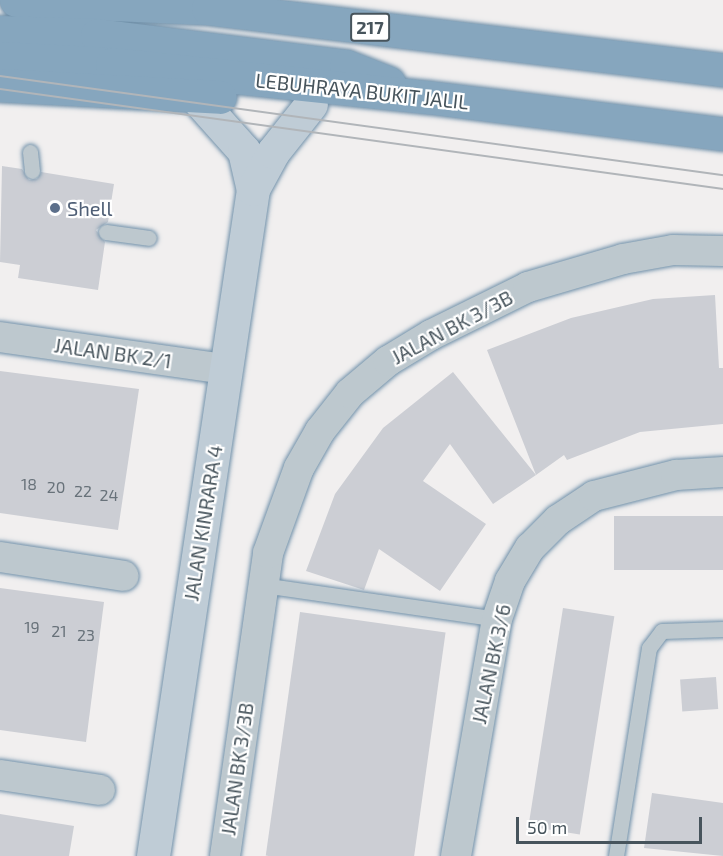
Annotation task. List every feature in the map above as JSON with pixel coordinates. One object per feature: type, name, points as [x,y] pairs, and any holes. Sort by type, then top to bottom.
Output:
[{"type":"highway","name":"217","points":[[16,0],[208,8],[723,70]]},
{"type":"highway","points":[[0,32],[97,35],[346,66],[427,97]]},
{"type":"highway","name":"LEBUHRAYA BUKIT JALIL","points":[[0,58],[112,64],[427,97],[723,134]]},
{"type":"highway","points":[[0,85],[194,95],[462,116],[512,108]]},
{"type":"street","name":"JALAN KINRARA 4","points":[[194,95],[244,151],[253,189]]},
{"type":"street","name":"JALAN KINRARA 4","points":[[153,856],[253,189],[273,152],[311,104]]},
{"type":"street","name":"JALAN BK 3/3B","points":[[225,856],[262,585],[282,508],[320,431],[350,393],[388,361],[480,310],[570,272],[673,250],[723,251]]},
{"type":"street","name":"JALAN BK 2/1","points":[[0,337],[226,369]]},
{"type":"street","name":"JALAN BK 3/6","points":[[456,856],[497,620],[510,581],[530,548],[576,508],[594,496],[639,482],[676,475],[723,472]]},
{"type":"street","points":[[0,557],[124,576]]},
{"type":"street","points":[[0,775],[100,790]]},
{"type":"lane","points":[[30,152],[32,171]]},
{"type":"lane","points":[[106,232],[149,238]]},
{"type":"lane","points":[[262,585],[497,620]]},
{"type":"lane","points":[[616,856],[649,648],[662,631],[723,629]]},
{"type":"building","name":"Shell","points":[[2,166],[22,169],[29,180],[37,179],[41,172],[114,184],[108,222],[96,230],[105,242],[98,290],[18,278],[20,265],[0,262]]},
{"type":"building","points":[[715,295],[719,368],[723,368],[723,424],[640,432],[567,460],[564,455],[536,475],[487,350],[571,318],[653,299]]},
{"type":"building","points":[[0,371],[139,389],[118,530],[0,513]]},
{"type":"building","points":[[453,372],[536,475],[493,504],[450,444],[423,481],[486,524],[440,591],[379,549],[364,590],[306,571],[335,494],[383,428]]},
{"type":"building","points":[[614,516],[723,516],[723,570],[614,570]]},
{"type":"building","points":[[0,588],[104,602],[86,742],[0,730]]},
{"type":"building","points":[[563,608],[614,616],[580,834],[528,826]]},
{"type":"building","points":[[300,612],[446,632],[414,856],[266,856]]},
{"type":"building","points":[[716,677],[718,709],[682,711],[680,680]]},
{"type":"building","points":[[652,793],[723,803],[723,856],[644,848]]},
{"type":"building","points":[[0,814],[74,826],[69,856],[0,856]]},
{"type":"tram line","points":[[0,76],[723,175]]},
{"type":"tram line","points":[[0,89],[723,189]]},
{"type":"place","name":"Shell","points":[[55,208]]}]
